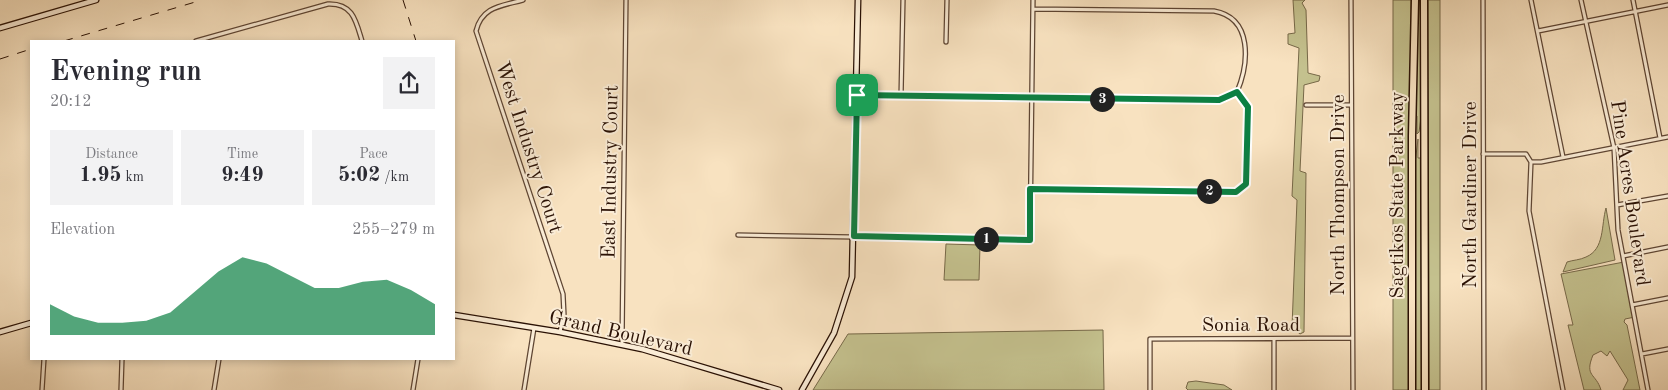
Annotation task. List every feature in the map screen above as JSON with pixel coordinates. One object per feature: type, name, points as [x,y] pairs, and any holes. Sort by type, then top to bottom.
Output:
[{"type":"highway","name":"Sagtikos State Parkway","points":[[1412,390],[1412,136],[1415,0]]},
{"type":"highway","name":"Sagtikos State Parkway","points":[[1424,0],[1425,390]]},
{"type":"street","points":[[0,28],[96,0]]},
{"type":"street","name":"West Industry Court","points":[[523,0],[483,14],[476,31],[563,294],[564,314],[560,332]]},
{"type":"street","name":"East Industry Court","points":[[622,344],[626,0]]},
{"type":"street","points":[[802,390],[834,333],[852,277],[858,0]]},
{"type":"street","points":[[901,96],[903,0]]},
{"type":"street","points":[[946,0],[946,42]]},
{"type":"street","points":[[738,235],[1030,240],[1033,0]]},
{"type":"street","name":"North Thompson Drive","points":[[1350,0],[1353,390]]},
{"type":"street","name":"North Gardiner Drive","points":[[1483,0],[1484,390]]},
{"type":"street","points":[[1531,0],[1563,157]]},
{"type":"street","name":"Pine Acres Boulevard","points":[[1581,0],[1614,148],[1617,205],[1623,256],[1648,390]]},
{"type":"street","points":[[1633,0],[1660,138]]},
{"type":"street","points":[[200,40],[325,5],[336,4],[343,5],[355,16],[362,40]]},
{"type":"street","points":[[1538,31],[1668,5]]},
{"type":"street","points":[[857,95],[1219,100],[1237,92],[1244,71],[1244,39],[1240,25],[1229,15],[1214,12],[1033,9]]},
{"type":"street","points":[[1030,189],[1236,192],[1246,184],[1248,115],[1245,100],[1237,92]]},
{"type":"street","points":[[1306,105],[1351,105]]},
{"type":"street","points":[[1531,162],[1668,137]]},
{"type":"street","points":[[1483,154],[1526,154],[1531,162],[1529,211],[1564,390]]},
{"type":"street","points":[[1617,205],[1668,196]]},
{"type":"street","points":[[1623,256],[1668,247]]},
{"type":"street","points":[[1632,305],[1668,298]]},
{"type":"street","name":"Grand Boulevard","points":[[455,315],[622,344],[665,355],[779,390]]},
{"type":"street","points":[[0,332],[30,323]]},
{"type":"street","points":[[524,390],[534,328]]},
{"type":"street","points":[[1274,338],[1274,390]]},
{"type":"street","name":"Sonia Road","points":[[1150,390],[1150,339],[1352,338]]},
{"type":"street","points":[[1642,354],[1668,350]]},
{"type":"street","points":[[42,390],[44,360]]},
{"type":"street","points":[[121,390],[122,360]]},
{"type":"street","points":[[214,390],[219,360]]},
{"type":"street","points":[[413,390],[418,360]]},
{"type":"street","points":[[759,384],[764,390]]},
{"type":"shaded area","points":[[1293,0],[1305,0],[1302,3],[1306,10],[1308,73],[1320,76],[1319,81],[1304,85],[1300,171],[1306,173],[1304,332],[1300,334],[1292,327],[1297,200],[1292,196],[1299,48],[1288,44],[1288,34],[1295,33]]},
{"type":"shaded area","points":[[1393,0],[1411,0],[1410,390],[1393,390]]},
{"type":"shaded area","points":[[1418,0],[1422,0],[1422,110],[1419,132],[1417,134],[1417,116],[1414,113]]},
{"type":"shaded area","points":[[1428,0],[1440,0],[1440,390],[1429,390]]},
{"type":"shaded area","points":[[1418,139],[1418,158],[1422,158],[1422,390],[1415,390],[1415,164]]},
{"type":"shaded area","points":[[1606,208],[1615,260],[1563,272],[1567,262],[1586,257],[1596,248],[1601,236]]},
{"type":"shaded area","points":[[946,244],[980,245],[979,280],[944,280]]},
{"type":"shaded area","points":[[1624,262],[1635,317],[1625,319],[1624,322],[1627,325],[1640,390],[1623,390],[1628,380],[1610,351],[1607,356],[1601,351],[1593,355],[1590,371],[1601,390],[1584,390],[1568,325],[1573,325],[1561,274]]},
{"type":"shaded area","points":[[1103,330],[1104,390],[813,390],[848,334]]},
{"type":"shaded area","points":[[1196,381],[1224,385],[1232,390],[1188,390],[1186,388],[1188,382]]},
{"type":"railway","points":[[67,40],[202,0]]},
{"type":"railway","points":[[403,0],[416,40]]},
{"type":"railway","points":[[0,59],[30,49]]},
{"type":"route","points":[[1237,92],[1245,100],[1248,107],[1246,184],[1236,192],[1030,189],[1030,240],[854,236],[857,95],[1219,100],[1237,92]]}]
